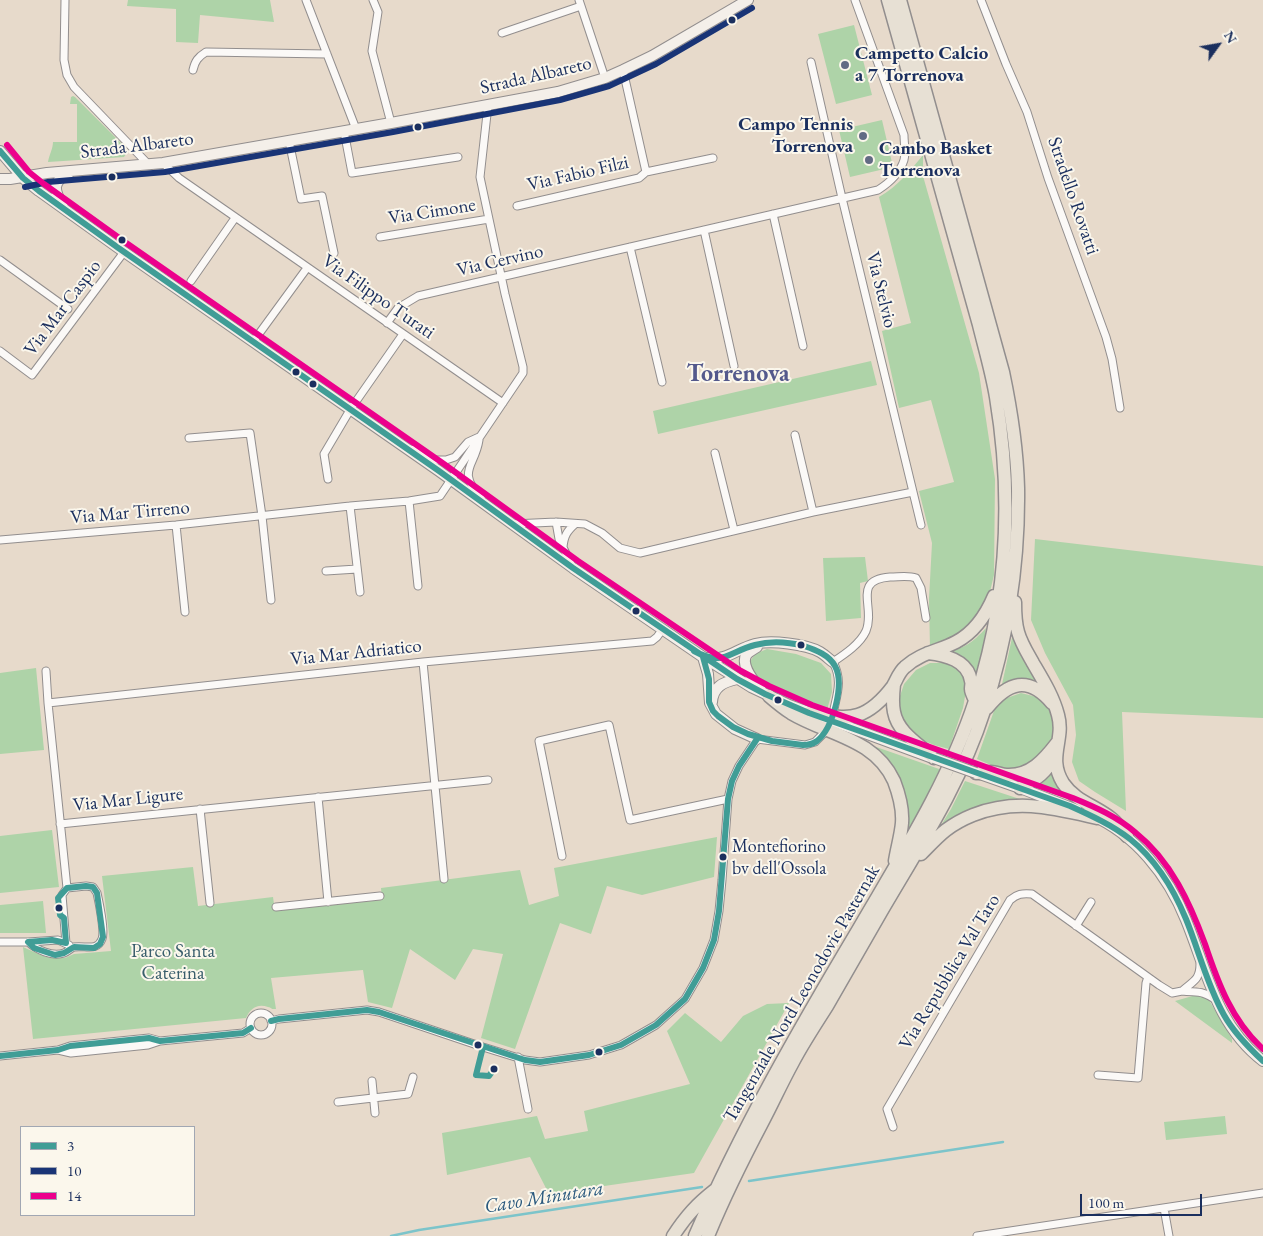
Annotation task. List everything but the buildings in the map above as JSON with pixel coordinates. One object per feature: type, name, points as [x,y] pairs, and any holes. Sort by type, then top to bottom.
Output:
[{"type":"highway","points":[[888,0],[901,24],[1003,372],[1009,400],[1018,488],[1015,566],[1018,634],[1052,696],[1058,715],[1060,724],[1056,765],[1059,775],[1065,785],[1078,799],[1114,820],[1127,836]]},
{"type":"highway","points":[[809,713],[849,717],[867,711],[894,684],[902,669],[918,657],[955,643],[976,627],[991,604],[1001,580],[1005,545],[1005,475],[992,375],[901,24],[900,0]]},
{"type":"highway","points":[[984,712],[1005,630],[1015,566]]},
{"type":"highway","name":"Tangenziale Nord Leonodovic Pasternak","points":[[695,1236],[781,1061],[928,810],[946,773],[962,738],[984,670],[993,631],[1001,580]]},
{"type":"highway","points":[[928,653],[951,657],[960,663],[968,672],[975,701]]},
{"type":"highway","points":[[894,684],[893,706],[898,722],[909,738],[924,748],[934,758]]},
{"type":"highway","points":[[984,712],[1003,691],[1010,687],[1021,685],[1038,691],[1048,698],[1055,707]]},
{"type":"highway","points":[[767,695],[791,713],[844,736],[880,760],[891,775],[898,790],[901,806],[902,822],[894,868]]},
{"type":"highway","name":"Tangenziale Nord Leonodovic Pasternak","points":[[708,1236],[750,1145],[793,1062],[910,864],[948,795],[984,712]]},
{"type":"highway","points":[[976,773],[992,772],[1006,775],[1025,772],[1035,768],[1043,761],[1058,741]]},
{"type":"highway","points":[[1020,788],[1042,775],[1056,755]]},
{"type":"highway","points":[[910,864],[947,829],[973,815],[1000,807],[1032,806],[1097,818]]},
{"type":"highway","points":[[674,1236],[699,1202],[717,1188]]},
{"type":"main road","name":"Strada Albareto","points":[[0,179],[163,163],[391,124],[558,92],[605,78],[652,56],[748,0]]},
{"type":"main road","points":[[0,151],[24,178],[64,210],[451,480],[573,568],[737,679],[767,695],[809,713],[1020,788],[1097,818],[1127,836],[1151,861],[1173,893],[1185,918],[1216,1000],[1232,1029],[1253,1053],[1263,1061]]},
{"type":"main road","points":[[64,210],[56,193],[55,185],[60,178],[72,171]]},
{"type":"main road","points":[[703,657],[712,659],[722,658],[755,644],[783,643],[819,651],[833,662]]},
{"type":"main road","points":[[762,644],[748,653],[745,662],[751,678],[767,695]]},
{"type":"main road","points":[[703,657],[708,674],[708,695],[713,710],[719,718],[735,729],[758,739]]},
{"type":"main road","points":[[713,710],[712,698],[717,687],[722,683],[737,679]]},
{"type":"street","points":[[65,0],[64,60],[67,75],[74,87],[148,164]]},
{"type":"street","points":[[306,0],[356,129]]},
{"type":"street","points":[[374,0],[378,12],[372,51],[391,124]]},
{"type":"street","name":"Via Cervino","points":[[387,323],[398,308],[418,296],[878,190],[885,186],[893,179],[904,160],[904,135],[855,0]]},
{"type":"street","name":"Stradello Rovatti","points":[[981,0],[1027,112],[1048,178],[1106,337],[1112,359],[1120,408]]},
{"type":"street","points":[[502,33],[580,3],[605,78]]},
{"type":"street","points":[[193,70],[195,62],[206,52],[327,54]]},
{"type":"street","name":"Via Stelvio","points":[[811,62],[921,525]]},
{"type":"street","name":"Via Fabio Filzi","points":[[623,70],[646,172]]},
{"type":"street","name":"Via Cimone","points":[[451,480],[523,373],[480,177],[488,105]]},
{"type":"street","points":[[344,131],[352,173],[458,157]]},
{"type":"street","points":[[289,141],[301,198],[322,196],[334,253]]},
{"type":"street","name":"Via Fabio Filzi","points":[[517,206],[640,178],[646,172],[713,158]]},
{"type":"street","name":"Via Filippo Turati","points":[[163,163],[179,178],[235,218],[503,403]]},
{"type":"street","points":[[773,214],[803,346]]},
{"type":"street","points":[[191,281],[235,218]]},
{"type":"street","name":"Via Cimone","points":[[380,237],[489,219]]},
{"type":"street","points":[[704,230],[734,366]]},
{"type":"street","points":[[630,247],[662,382]]},
{"type":"street","name":"Via Mar Caspio","points":[[0,350],[32,375],[124,252]]},
{"type":"street","points":[[0,260],[68,309]]},
{"type":"street","points":[[253,342],[307,268]]},
{"type":"street","points":[[328,479],[324,454],[350,410],[403,334]]},
{"type":"street","points":[[189,438],[250,432],[271,600]]},
{"type":"street","points":[[795,435],[813,512]]},
{"type":"street","name":"Via Cimone","points":[[406,449],[418,450],[434,460],[446,460],[455,457],[468,442],[480,437]]},
{"type":"street","name":"Via Cimone","points":[[480,437],[478,450],[470,463],[468,474],[472,486],[490,508]]},
{"type":"street","points":[[715,453],[734,530]]},
{"type":"street","name":"Via Mar Tirreno","points":[[0,540],[176,526],[350,506],[409,502],[440,496],[451,480]]},
{"type":"street","points":[[512,524],[556,522],[585,524],[602,533],[620,548],[640,553],[813,512],[913,492]]},
{"type":"street","points":[[409,502],[418,586]]},
{"type":"street","points":[[350,506],[360,592]]},
{"type":"street","points":[[556,522],[559,538],[573,568]]},
{"type":"street","points":[[563,547],[565,535],[575,524]]},
{"type":"street","points":[[176,526],[185,612]]},
{"type":"street","points":[[326,572],[357,569]]},
{"type":"street","points":[[834,709],[840,682],[833,662],[846,653],[864,635],[869,618],[867,588],[871,582],[879,578],[910,576],[916,578],[921,588],[926,618]]},
{"type":"street","name":"Via Mar Adriatico","points":[[48,703],[423,662],[652,640],[662,630]]},
{"type":"street","points":[[423,662],[444,879]]},
{"type":"street","points":[[46,671],[67,888],[62,895],[66,943]]},
{"type":"street","points":[[562,856],[539,741],[609,725],[630,820],[728,799]]},
{"type":"street","points":[[271,1021],[367,1010],[379,1012],[518,1058],[540,1062],[589,1055],[621,1045],[656,1025],[685,999],[703,968],[714,940],[721,895],[728,799],[734,775],[758,739],[805,745],[815,742],[826,731]]},
{"type":"street","name":"Via Mar Ligure","points":[[60,824],[488,780]]},
{"type":"street","points":[[318,798],[328,902]]},
{"type":"street","name":"Via Mar Ligure","points":[[200,809],[210,903]]},
{"type":"street","points":[[28,942],[34,948],[55,955],[74,948],[94,948],[100,944],[103,937],[97,893],[94,887],[67,888]]},
{"type":"street","name":"Via Repubblica Val Taro","points":[[893,1127],[887,1109],[1010,900],[1016,895],[1032,894],[1172,993],[1182,991],[1199,992],[1207,994],[1216,1000]]},
{"type":"street","points":[[276,907],[380,896]]},
{"type":"street","points":[[1076,926],[1091,902]]},
{"type":"street","points":[[0,942],[58,940],[74,948]]},
{"type":"street","points":[[1182,991],[1200,974],[1200,958]]},
{"type":"street","points":[[1098,1075],[1138,1078],[1148,977]]},
{"type":"street","points":[[264,1014],[271,1021],[271,1029],[265,1034],[257,1034],[251,1028],[251,1021],[256,1015],[264,1014]]},
{"type":"street","points":[[0,1056],[58,1050],[70,1046],[149,1038],[160,1041],[243,1033],[251,1028]]},
{"type":"street","points":[[518,1058],[528,1109]]},
{"type":"street","points":[[338,1102],[408,1094],[413,1077]]},
{"type":"street","points":[[372,1081],[375,1113]]},
{"type":"street","points":[[981,1236],[1263,1193]]},
{"type":"street","points":[[1164,1208],[1169,1236]]},
{"type":"green space","points":[[128,0],[270,0],[274,22],[200,15],[198,43],[176,42],[176,9],[127,6]]},
{"type":"green space","name":"Campetto Calcio a 7 Torrenova","points":[[854,25],[872,95],[836,104],[818,34]]},
{"type":"green space","points":[[73,96],[124,146],[126,154],[124,157],[48,162],[53,142],[77,142],[77,104],[70,104],[71,97]]},
{"type":"green space","points":[[882,120],[893,167],[850,177],[839,130]]},
{"type":"green space","points":[[923,155],[923,176],[979,373],[995,479],[994,575],[987,604],[972,626],[953,640],[930,649],[929,599],[932,543],[919,491],[954,482],[931,400],[899,408],[882,331],[911,323],[879,197],[898,183]]},
{"type":"green space","points":[[871,361],[877,385],[658,434],[653,411]]},
{"type":"green space","points":[[1035,539],[1263,566],[1263,718],[1122,712],[1126,811],[1079,781],[1072,762],[1076,735],[1073,705],[1045,653],[1031,620]]},
{"type":"green space","points":[[865,557],[868,581],[860,583],[861,618],[826,621],[823,558]]},
{"type":"green space","points":[[986,628],[983,650],[975,679],[946,653],[968,644]]},
{"type":"green space","points":[[1013,633],[1047,694],[1037,687],[1001,689]]},
{"type":"green space","points":[[767,649],[796,654],[821,663],[831,674],[832,692],[827,710],[770,690],[755,678],[749,663],[755,654]]},
{"type":"green space","points":[[930,663],[948,663],[961,671],[967,685],[963,708],[949,749],[913,736],[903,723],[898,702],[904,684],[916,670]]},
{"type":"green space","points":[[36,668],[44,750],[0,754],[0,673]]},
{"type":"green space","points":[[1021,693],[1037,697],[1049,709],[1054,725],[1053,744],[1032,766],[1007,772],[977,759],[995,708],[1004,699]]},
{"type":"green space","points":[[862,742],[942,770],[906,841],[900,786]]},
{"type":"green space","points":[[1054,770],[1072,800],[1036,788]]},
{"type":"green space","points":[[965,781],[1038,805],[979,811],[932,840]]},
{"type":"green space","points":[[52,830],[59,887],[0,893],[0,836]]},
{"type":"green space","name":"Parco Santa Caterina","points":[[717,837],[714,877],[642,895],[607,886],[591,934],[560,923],[515,1049],[481,1038],[503,954],[473,949],[455,980],[410,949],[392,1008],[368,1002],[363,970],[271,978],[276,1009],[257,1006],[246,1018],[33,1039],[23,947],[52,958],[65,958],[74,954],[111,951],[102,876],[193,867],[198,906],[273,897],[275,911],[382,900],[381,888],[520,870],[529,905],[559,896],[554,868]]},
{"type":"green space","points":[[43,901],[46,933],[0,933],[0,905]]},
{"type":"green space","points":[[1196,995],[1203,996],[1209,1000],[1232,1039],[1232,1043],[1175,1001]]},
{"type":"green space","points":[[789,1003],[694,1173],[549,1194],[530,1157],[447,1175],[442,1133],[537,1116],[545,1139],[588,1131],[584,1111],[690,1084],[667,1031],[685,1013],[721,1042],[743,1016],[767,1004]]},
{"type":"green space","points":[[1225,1116],[1227,1134],[1166,1140],[1164,1122]]},
{"type":"waterway","name":"Cavo Minutara","points":[[749,1181],[1003,1142]]},
{"type":"waterway","name":"Cavo Minutara","points":[[391,1236],[419,1230],[702,1187]]},
{"type":"transit line","name":"10","points":[[25,187],[48,182],[165,172],[393,132],[560,100],[609,86],[656,64],[752,8]]},
{"type":"transit line","name":"14","points":[[7,145],[29,172],[122,240],[444,464],[578,561],[741,671],[812,705],[1073,798],[1106,813],[1129,827],[1159,856],[1178,884],[1193,913],[1227,1001],[1234,1014],[1263,1049]]},
{"type":"transit line","name":"3","points":[[0,151],[23,178],[117,247],[439,471],[573,568],[737,679],[765,694],[809,713],[1070,806],[1101,821],[1130,839],[1156,865],[1170,886],[1186,919],[1218,1004],[1232,1028],[1263,1061]]},
{"type":"transit line","name":"3","points":[[694,651],[704,656],[719,658],[755,645],[779,642],[804,646],[822,653],[835,666],[839,683],[836,705],[823,735],[817,741],[803,745],[772,741],[748,734],[733,727],[713,711],[709,702],[709,679],[703,657]]},
{"type":"transit line","name":"3","points":[[271,1021],[367,1010],[379,1012],[525,1060],[540,1062],[589,1055],[621,1045],[656,1025],[685,999],[703,968],[714,940],[719,911],[728,799],[732,781],[739,766],[757,739]]},
{"type":"transit line","name":"3","points":[[86,886],[93,887],[97,893],[103,937],[100,944],[94,948],[74,947],[64,953],[55,955],[34,948],[28,942],[52,940],[66,943],[64,918],[60,915],[58,898],[67,888],[86,886]]},
{"type":"transit line","name":"3","points":[[0,1056],[58,1050],[70,1046],[149,1038],[160,1041],[243,1033],[251,1028]]},
{"type":"transit line","name":"3","points":[[483,1047],[476,1075],[489,1076],[494,1069]]},
{"type":"place","name":"Campetto Calcio a 7 Torrenova","points":[[845,65]]},
{"type":"place","name":"Campo Tennis Torrenova","points":[[863,136]]},
{"type":"place","name":"Cambo Basket Torrenova","points":[[869,160]]},
{"type":"place","name":"Montefiorino bv dell'Ossola","points":[[723,857]]},
{"type":"district","name":"Torrenova","points":[[738,374]]}]
